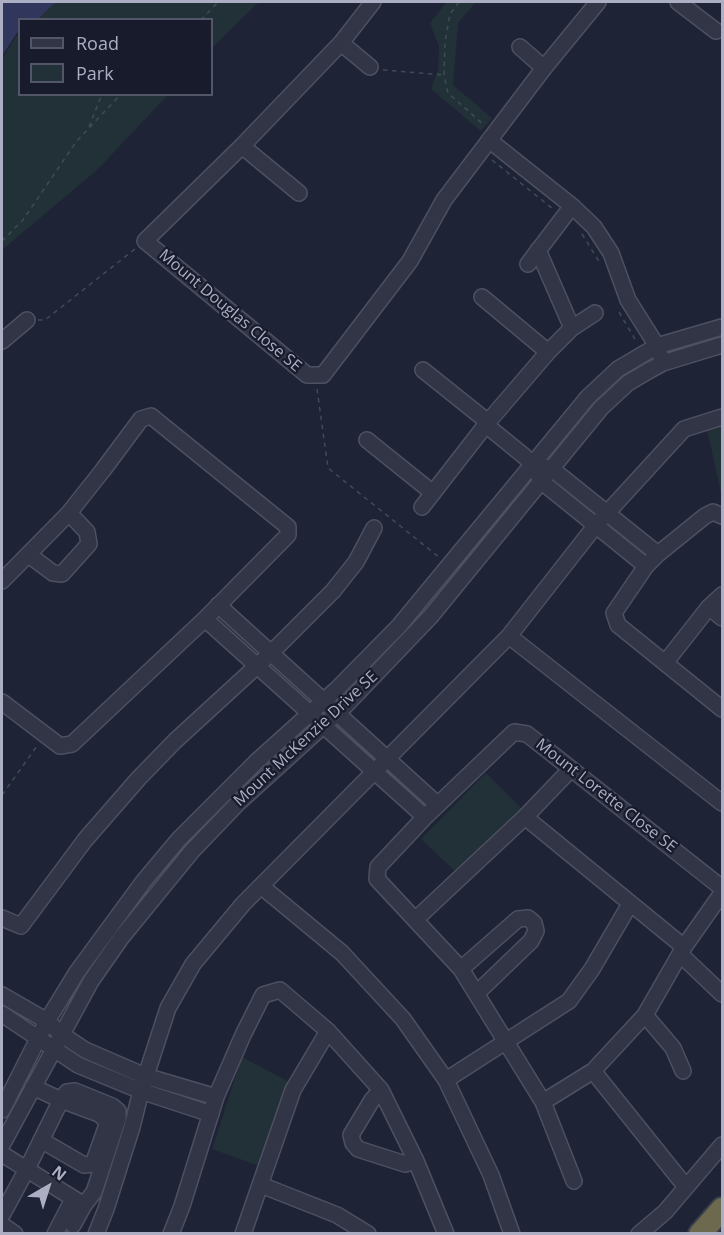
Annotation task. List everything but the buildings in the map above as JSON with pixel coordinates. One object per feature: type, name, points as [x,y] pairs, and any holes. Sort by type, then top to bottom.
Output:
[{"type":"highway","points":[[700,1233],[723,1209]]},
{"type":"street","name":"Mount Douglas Close SE","points":[[373,2],[341,43],[242,146],[145,241],[307,375],[323,375],[410,261],[444,200],[544,68],[598,2]]},
{"type":"street","points":[[678,2],[716,31]]},
{"type":"street","points":[[341,43],[370,67]]},
{"type":"street","points":[[520,47],[544,68]]},
{"type":"street","points":[[488,141],[565,215],[594,227],[612,253],[628,300],[657,346],[663,363]]},
{"type":"street","points":[[242,146],[299,193]]},
{"type":"street","points":[[528,264],[565,215]]},
{"type":"street","points":[[538,250],[572,328]]},
{"type":"street","points":[[482,297],[548,352]]},
{"type":"street","points":[[422,507],[487,424],[548,352],[572,328],[595,313]]},
{"type":"street","points":[[2,341],[27,320]]},
{"type":"street","name":"Mount McKenzie Drive SE","points":[[2,1110],[47,1021],[77,972],[143,882],[179,839],[399,626],[588,397],[618,369],[657,346],[723,327]]},
{"type":"street","name":"Mount McKenzie Drive SE","points":[[2,1145],[91,981],[122,938],[192,851],[238,803],[338,714],[431,616],[601,408],[628,383],[663,363],[723,345]]},
{"type":"street","points":[[423,370],[533,465],[542,482],[646,566]]},
{"type":"street","points":[[2,581],[69,513],[141,419],[151,416],[288,527],[288,535],[205,618],[72,744],[60,746],[2,702]]},
{"type":"street","points":[[96,1233],[106,1209],[132,1127],[145,1076],[168,1008],[193,964],[243,903],[509,636],[606,513],[684,429],[723,417]]},
{"type":"street","points":[[367,440],[433,493]]},
{"type":"street","points":[[533,465],[552,469],[658,554]]},
{"type":"street","points":[[723,516],[714,512],[705,516],[658,554],[646,566],[614,614],[618,625],[723,709]]},
{"type":"street","points":[[29,555],[53,573],[62,574],[89,544],[87,532],[69,513]]},
{"type":"street","points":[[2,918],[21,926],[85,840],[140,778],[175,741],[271,653],[333,591],[356,562],[374,528]]},
{"type":"street","points":[[665,663],[710,607],[723,595]]},
{"type":"street","points":[[218,605],[438,805]]},
{"type":"street","points":[[710,607],[723,618]]},
{"type":"street","points":[[205,618],[425,817]]},
{"type":"street","points":[[509,636],[723,803]]},
{"type":"street","name":"Mount Lorette Close SE","points":[[574,1181],[543,1102],[477,993],[461,969],[376,879],[378,867],[425,817],[514,732],[527,734],[723,888]]},
{"type":"street","points":[[416,919],[525,817],[571,769]]},
{"type":"street","points":[[525,817],[630,904],[682,951],[723,994]]},
{"type":"street","points":[[261,886],[342,954],[403,1019],[446,1080],[492,1175],[512,1233]]},
{"type":"street","points":[[543,1102],[593,1071],[645,1015],[682,951],[723,893]]},
{"type":"street","points":[[446,1080],[569,1001],[592,969],[630,904]]},
{"type":"street","points":[[461,969],[518,919],[528,918],[534,922],[536,931],[531,941],[477,993]]},
{"type":"street","points":[[171,1233],[182,1206],[216,1097],[263,995],[280,990],[328,1031],[381,1090],[416,1161],[446,1233]]},
{"type":"street","points":[[2,995],[47,1021],[61,1034],[85,1050],[145,1076],[216,1097]]},
{"type":"street","points":[[2,1014],[78,1065],[141,1091],[211,1114]]},
{"type":"street","points":[[645,1015],[673,1048],[683,1071]]},
{"type":"street","points":[[243,1233],[293,1090],[328,1031]]},
{"type":"street","points":[[593,1071],[686,1187]]},
{"type":"street","points":[[33,1087],[99,1114],[108,1122],[93,1164],[84,1165],[41,1140]]},
{"type":"street","points":[[381,1090],[372,1100],[351,1135],[353,1143],[358,1149],[405,1164],[416,1161]]},
{"type":"street","points":[[2,1215],[61,1100],[67,1092],[75,1091],[112,1106],[118,1111],[118,1119],[94,1192],[78,1202],[55,1233]]},
{"type":"street","points":[[639,1233],[665,1212],[723,1145]]},
{"type":"street","points":[[2,1154],[78,1202]]},
{"type":"street","points":[[261,1185],[337,1215],[368,1233]]},
{"type":"street","points":[[73,1226],[78,1202]]},
{"type":"street","points":[[2,1225],[15,1233]]},
{"type":"path","points":[[203,18],[218,2]]},
{"type":"path","points":[[459,2],[450,14],[445,42],[444,75],[448,93],[488,141],[577,228],[601,264]]},
{"type":"path","points":[[370,67],[389,71],[444,75]]},
{"type":"path","points":[[88,128],[101,96]]},
{"type":"path","points":[[2,241],[22,220],[76,142],[119,96]]},
{"type":"path","points":[[27,320],[45,320],[145,241]]},
{"type":"path","points":[[617,307],[637,342]]},
{"type":"path","points":[[316,376],[328,468],[443,561]]},
{"type":"path","points":[[2,795],[45,736]]},
{"type":"green space","points":[[56,2],[259,2],[213,47],[213,18],[38,18]]},
{"type":"green space","points":[[447,2],[476,2],[458,23],[453,85],[492,118],[481,131],[431,89],[438,70],[439,47],[430,23]]},
{"type":"green space","points":[[18,34],[18,96],[167,96],[97,170],[2,250],[2,58]]},
{"type":"green space","points":[[722,425],[722,498],[707,429]]},
{"type":"green space","points":[[486,773],[522,809],[456,872],[421,839]]},
{"type":"green space","points":[[242,1057],[289,1082],[262,1167],[212,1149]]},
{"type":"water","points":[[2,2],[56,2],[39,18],[18,18],[18,32],[2,56]]}]
